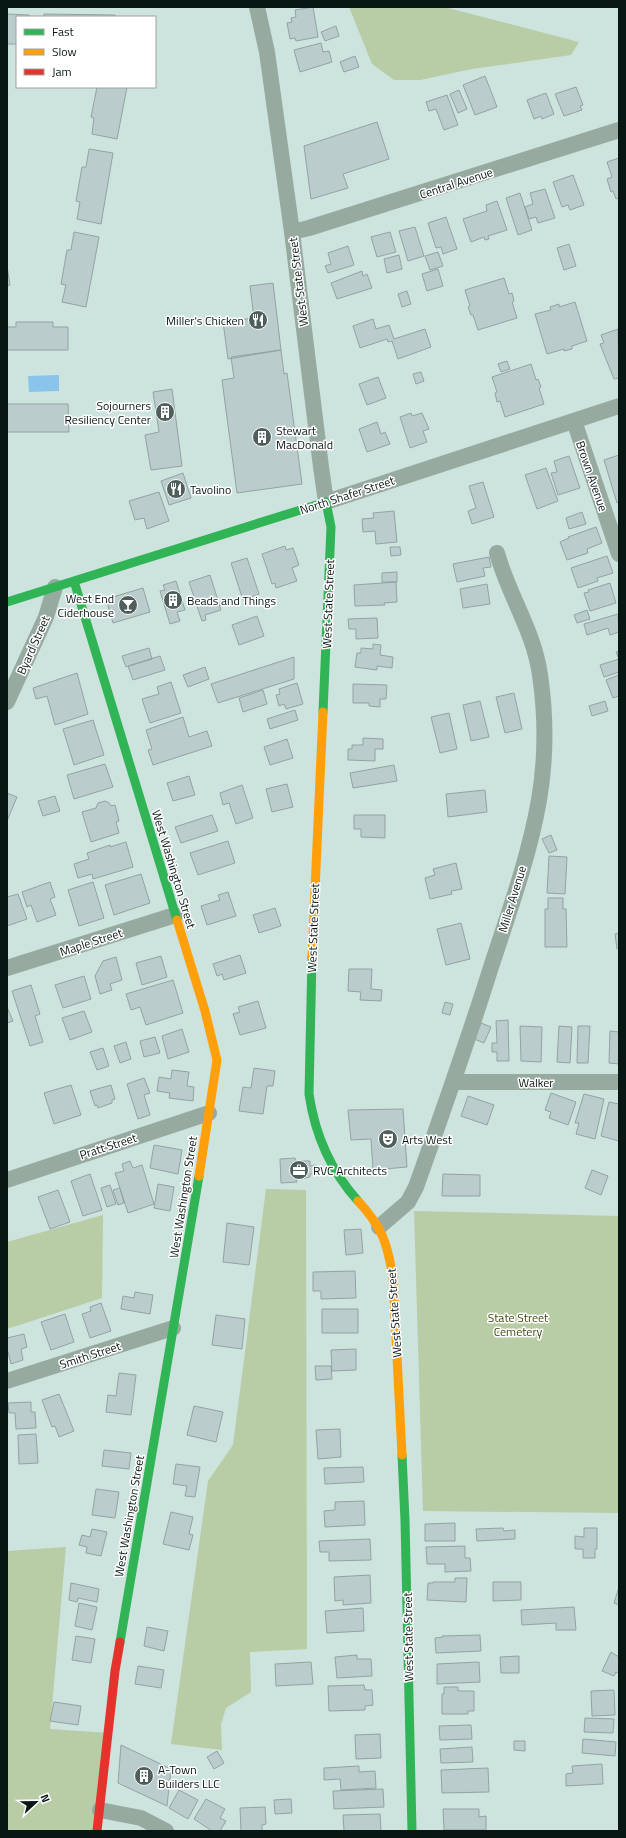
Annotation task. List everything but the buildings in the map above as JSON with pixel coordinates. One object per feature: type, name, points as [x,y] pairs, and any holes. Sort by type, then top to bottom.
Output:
[{"type":"street","name":"West State Street","points":[[258,7],[267,52],[292,232],[321,467],[331,527],[312,955],[309,1094],[318,1132],[333,1168],[341,1182],[379,1227],[390,1259],[394,1294],[405,1520],[412,1831]]},
{"type":"street","name":"Central Avenue","points":[[292,232],[412,197],[619,130]]},
{"type":"street","name":"North Shafer Street","points":[[7,602],[326,502],[619,406]]},
{"type":"street","name":"Brown Avenue","points":[[574,421],[619,554]]},
{"type":"street","name":"Miller Avenue","points":[[379,1227],[408,1202],[416,1187],[454,1082],[519,879],[534,821],[542,776],[545,732],[538,661],[534,646],[503,574],[497,552]]},
{"type":"street","name":"West Washington Street","points":[[74,581],[205,1011],[217,1060],[215,1080],[115,1671],[97,1831]]},
{"type":"street","name":"Byard Street","points":[[7,702],[46,617],[55,587]]},
{"type":"street","name":"Maple Street","points":[[7,968],[175,915]]},
{"type":"street","name":"Walker","points":[[454,1082],[619,1082]]},
{"type":"street","name":"Pratt Street","points":[[7,1180],[209,1113]]},
{"type":"street","name":"Smith Street","points":[[7,1381],[173,1328]]},
{"type":"street","points":[[100,1810],[141,1818],[166,1831]]},
{"type":"green space","points":[[349,7],[444,7],[579,42],[571,55],[472,69],[420,80],[394,80],[372,64]]},
{"type":"green space","points":[[266,1189],[306,1190],[307,1649],[250,1652],[251,1692],[226,1708],[221,1724],[222,1750],[171,1744],[208,1481],[233,1445]]},
{"type":"green space","name":"State Street Cemetery","points":[[414,1211],[619,1216],[619,1513],[423,1511]]},
{"type":"green space","points":[[103,1215],[102,1298],[7,1329],[7,1242]]},
{"type":"green space","points":[[66,1547],[50,1729],[108,1733],[97,1831],[7,1831],[7,1551]]},
{"type":"water","points":[[59,375],[59,391],[29,392],[28,376]]},
{"type":"traffic: fast","points":[[7,602],[326,502],[331,527],[323,712]]},
{"type":"traffic: fast","points":[[74,581],[177,920]]},
{"type":"traffic: fast","points":[[312,957],[309,1094],[315,1124],[325,1151],[339,1177],[358,1201]]},
{"type":"traffic: fast","points":[[120,1642],[199,1176]]},
{"type":"traffic: fast","points":[[402,1455],[405,1520],[412,1831]]},
{"type":"traffic: slow","points":[[312,957],[323,712]]},
{"type":"traffic: slow","points":[[177,920],[205,1011],[217,1060],[199,1176]]},
{"type":"traffic: slow","points":[[358,1201],[373,1219],[386,1244],[393,1277],[402,1455]]},
{"type":"traffic: jam","points":[[97,1831],[115,1671],[120,1642]]},
{"type":"place","name":"Miller's Chicken","points":[[258,320]]},
{"type":"place","name":"Sojourners Resiliency Center","points":[[165,412]]},
{"type":"place","name":"Stewart MacDonald","points":[[262,437]]},
{"type":"place","name":"Tavolino","points":[[176,489]]},
{"type":"place","name":"Beads and Things","points":[[173,600]]},
{"type":"place","name":"West End Ciderhouse","points":[[128,605]]},
{"type":"place","name":"Arts West","points":[[388,1139]]},
{"type":"place","name":"RVC Architects","points":[[299,1170]]},
{"type":"place","name":"A-Town Builders LLC","points":[[144,1776]]}]
